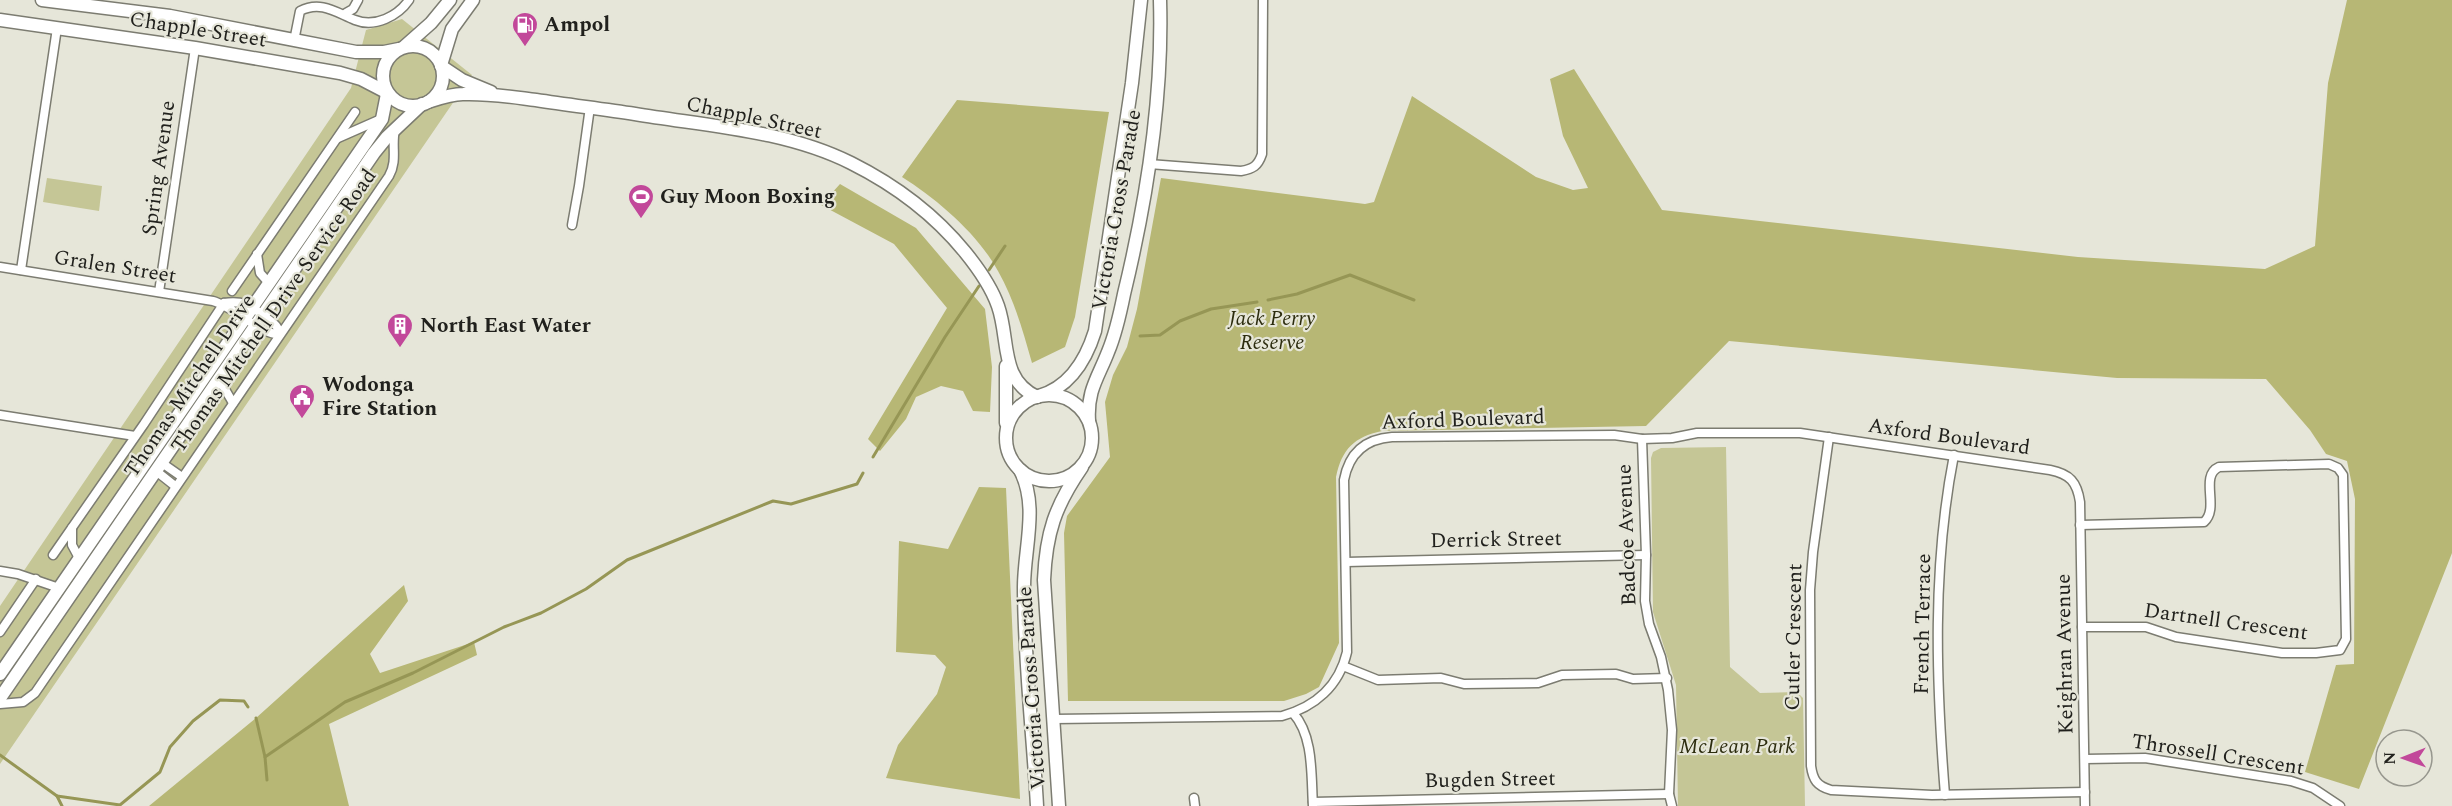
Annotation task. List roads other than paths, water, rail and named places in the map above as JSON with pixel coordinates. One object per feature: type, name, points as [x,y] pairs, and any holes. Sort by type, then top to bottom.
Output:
[{"type":"main road","name":"Chapple Street","points":[[42,0],[75,2],[170,16],[294,41],[364,52],[384,52],[402,47]]},
{"type":"main road","points":[[450,0],[431,23],[391,54],[384,67],[383,78],[387,93],[402,104],[411,106],[425,103],[441,87],[441,66],[452,29],[473,0]]},
{"type":"main road","name":"Victoria Cross Parade","points":[[1038,397],[1058,389],[1068,380],[1086,354],[1095,331],[1130,93],[1141,0]]},
{"type":"main road","name":"Victoria Cross Parade","points":[[1089,421],[1091,390],[1111,344],[1133,256],[1149,164],[1157,92],[1160,0]]},
{"type":"main road","name":"Chapple Street","points":[[0,20],[195,48],[340,73],[361,79],[387,93]]},
{"type":"main road","points":[[402,47],[417,45],[425,48],[436,56],[441,66]]},
{"type":"main road","name":"Chapple Street","points":[[441,66],[462,80],[498,95]]},
{"type":"main road","name":"Thomas Mitchell Drive","points":[[0,674],[383,117],[387,93]]},
{"type":"main road","name":"Chapple Street","points":[[425,103],[461,94],[498,95],[590,107],[747,132],[804,144],[851,163],[917,205],[944,229],[975,265],[990,288],[999,308],[1011,369],[1018,384],[1038,397]]},
{"type":"main road","name":"Thomas Mitchell Drive","points":[[0,698],[376,150],[395,129],[425,103]]},
{"type":"main road","points":[[268,282],[283,285]]},
{"type":"main road","points":[[219,379],[220,353]]},
{"type":"main road","name":"Chapple Street","points":[[1006,424],[1007,353]]},
{"type":"main road","points":[[1038,397],[1057,397],[1072,402],[1089,421],[1092,429],[1092,444],[1088,458],[1082,467],[1067,477],[1050,481],[1035,479],[1020,470],[1009,456],[1005,446],[1006,424],[1016,409],[1038,397]]},
{"type":"main road","points":[[147,460],[159,467]]},
{"type":"main road","name":"Victoria Cross Parade","points":[[1059,806],[1044,580],[1046,548],[1057,508],[1082,467]]},
{"type":"main road","name":"Victoria Cross Parade","points":[[1020,470],[1027,487],[1030,504],[1024,587],[1037,806]]},
{"type":"main road","points":[[79,558],[97,556]]},
{"type":"main road","points":[[59,588],[73,591]]},
{"type":"main road","points":[[1032,721],[1054,720]]},
{"type":"street","points":[[346,13],[353,9],[358,0]]},
{"type":"street","points":[[294,41],[300,11],[312,4],[329,4],[355,20],[376,21],[401,11],[409,0]]},
{"type":"street","points":[[1149,164],[1241,171],[1251,169],[1259,163],[1262,154],[1263,0]]},
{"type":"street","points":[[21,270],[57,28]]},
{"type":"street","name":"Spring Avenue","points":[[159,292],[195,48]]},
{"type":"street","points":[[572,225],[590,107]]},
{"type":"street","name":"Thomas Mitchell Drive","points":[[232,291],[354,112]]},
{"type":"street","points":[[335,140],[383,117]]},
{"type":"street","name":"Thomas Mitchell Drive Service Road","points":[[0,704],[23,702],[33,696],[391,172],[395,159],[392,143],[395,129]]},
{"type":"street","points":[[257,254],[260,273],[268,282]]},
{"type":"street","name":"Gralen Street","points":[[0,267],[224,303],[249,311],[259,320]]},
{"type":"street","name":"Gralen Street","points":[[224,303],[238,302],[259,320],[277,326],[280,333]]},
{"type":"street","name":"Thomas Mitchell Drive","points":[[53,555],[207,328],[215,320],[224,303]]},
{"type":"street","points":[[219,379],[233,403]]},
{"type":"street","points":[[0,415],[135,436]]},
{"type":"street","name":"Axford Boulevard","points":[[1054,720],[1264,717],[1293,713],[1307,707],[1326,692],[1336,681],[1347,652],[1344,480],[1346,469],[1355,453],[1374,439],[1614,435],[1642,439],[1672,438],[1696,433],[1792,433],[2060,472],[2075,483],[2080,502]]},
{"type":"street","name":"Cutler Crescent","points":[[1829,437],[1810,590],[1813,776],[1817,784],[1831,790],[1945,795],[2085,792]]},
{"type":"street","name":"Badcoe Avenue","points":[[1642,439],[1646,555],[1645,601],[1646,613],[1667,678],[1672,730],[1669,794],[1672,806]]},
{"type":"street","name":"French Terrace","points":[[1945,795],[1937,666],[1938,597],[1954,455]]},
{"type":"street","name":"Dartnell Crescent","points":[[2080,525],[2204,522],[2211,512],[2212,472],[2219,467],[2329,464],[2338,468],[2343,475],[2346,639],[2340,650],[2316,653],[2282,652],[2176,637],[2146,627],[2082,627]]},
{"type":"street","points":[[159,467],[175,486]]},
{"type":"street","name":"Thomas Mitchell Drive Service Road","points":[[159,467],[182,477]]},
{"type":"street","name":"Keighran Avenue","points":[[2080,502],[2085,806]]},
{"type":"street","points":[[74,524],[72,541],[79,558]]},
{"type":"street","name":"Derrick Street","points":[[1346,562],[1646,555]]},
{"type":"street","points":[[0,572],[36,579],[59,588]]},
{"type":"street","points":[[0,632],[36,579]]},
{"type":"street","points":[[1343,666],[1378,680],[1441,678],[1464,684],[1538,683],[1562,675],[1616,674],[1634,679],[1667,678]]},
{"type":"street","points":[[1293,713],[1299,720],[1309,752],[1313,804]]},
{"type":"street","name":"Throssell Crescent","points":[[2085,759],[2145,758],[2291,781],[2313,789],[2340,806]]},
{"type":"street","name":"Bugden Street","points":[[1313,804],[1669,794]]},
{"type":"waterway","points":[[989,270],[1005,246]]},
{"type":"waterway","points":[[1268,300],[1297,294],[1350,275],[1414,300]]},
{"type":"waterway","points":[[873,457],[945,337],[979,286]]},
{"type":"waterway","points":[[1140,336],[1160,335],[1180,321],[1211,309],[1257,302]]},
{"type":"waterway","points":[[265,757],[345,702],[413,673],[504,627],[541,613],[586,589],[627,560],[773,501],[791,504],[857,484],[863,473]]},
{"type":"waterway","points":[[57,796],[120,805],[160,772],[170,747],[193,721],[220,700],[244,701],[248,707]]},
{"type":"waterway","points":[[256,718],[265,757],[267,780]]},
{"type":"waterway","points":[[0,755],[57,796],[62,806]]},
{"type":"place","name":"Ampol","points":[[525,48]]},
{"type":"place","name":"Guy Moon Boxing","points":[[641,220]]},
{"type":"place","name":"North East Water","points":[[400,349]]},
{"type":"place","name":"Wodonga Fire Station","points":[[302,420]]},
{"type":"park label","name":"Jack Perry Reserve","points":[[1272,331]]},
{"type":"park label","name":"McLean Park","points":[[1737,747]]}]
